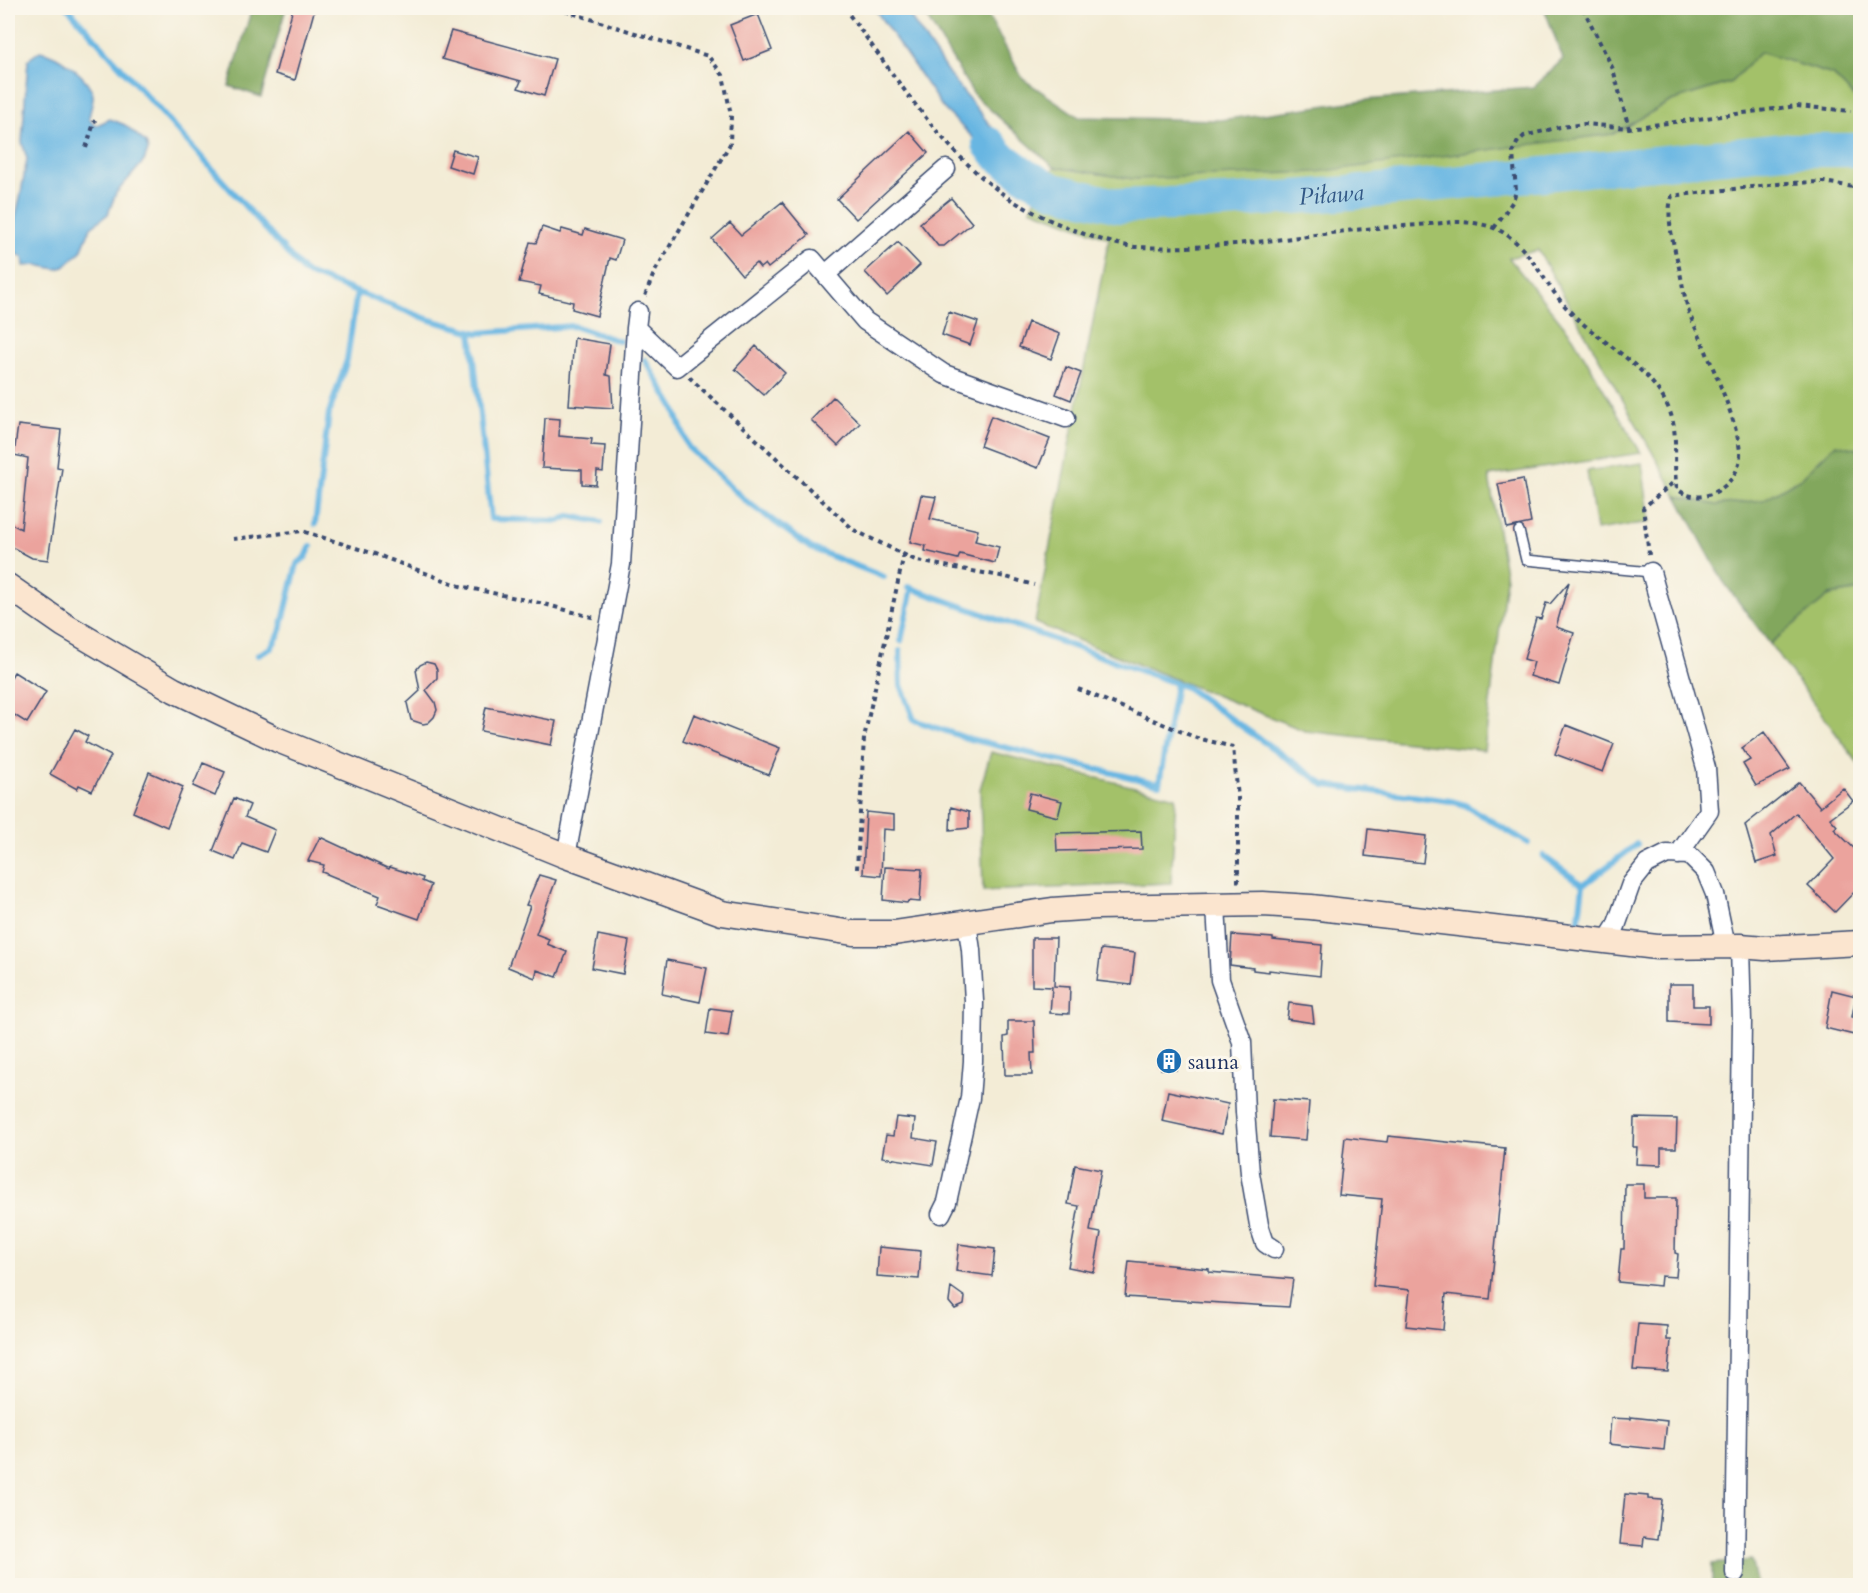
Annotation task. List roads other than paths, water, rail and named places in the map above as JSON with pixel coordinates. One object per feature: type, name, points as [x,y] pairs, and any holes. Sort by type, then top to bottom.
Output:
[{"type":"street","points":[[826,274],[946,169]]},
{"type":"street","points":[[566,856],[621,564],[637,320],[677,367],[813,259],[865,321],[944,374],[1066,418]]},
{"type":"street","points":[[1651,572],[1706,768],[1710,811],[1678,855]]},
{"type":"street","points":[[8,585],[64,625],[185,695],[278,740],[566,856],[722,913],[846,933],[894,933],[1052,910],[1227,905],[1311,907],[1657,947],[1765,948],[1860,943]]},
{"type":"street","points":[[1606,942],[1616,926],[1631,884],[1647,864],[1667,854],[1689,855],[1706,872],[1733,946],[1742,1021],[1735,1574]]},
{"type":"street","points":[[1227,905],[1220,980],[1242,1042],[1247,1143],[1259,1225],[1265,1243],[1274,1249]]},
{"type":"street","points":[[941,1214],[947,1202],[970,1098],[974,1000],[967,923]]},
{"type":"lane","points":[[1519,531],[1526,560],[1651,572]]},
{"type":"water","points":[[874,8],[904,8],[951,77],[1003,141],[1031,167],[1021,182],[1012,176],[943,108]]},
{"type":"water","points":[[40,51],[63,61],[85,81],[93,95],[89,119],[95,126],[110,119],[125,125],[146,143],[148,150],[144,161],[116,193],[108,214],[91,227],[81,251],[64,267],[56,269],[37,265],[24,266],[23,257],[16,254],[9,244],[27,159],[22,142],[28,60]]},
{"type":"waterway","points":[[68,8],[304,272],[430,320],[478,333],[573,326],[619,341]]},
{"type":"waterway","name":"Piława","points":[[989,144],[999,156],[1025,175],[1054,190],[1119,206],[1225,202],[1352,193],[1785,150],[1860,150]]},
{"type":"waterway","points":[[315,524],[329,413],[347,360],[357,292]]},
{"type":"waterway","points":[[471,331],[491,519],[559,521],[569,516],[601,522]]},
{"type":"waterway","points":[[645,360],[674,408],[688,447],[747,502],[811,548],[884,577]]},
{"type":"waterway","points":[[258,655],[271,648],[280,633],[297,564],[306,557],[311,546]]},
{"type":"waterway","points":[[908,587],[1186,687],[1325,785],[1451,801],[1465,805],[1528,843]]},
{"type":"waterway","points":[[901,641],[912,588]]},
{"type":"waterway","points":[[900,651],[901,685],[914,720],[966,738],[1159,784],[1176,684]]},
{"type":"waterway","points":[[1543,856],[1583,885],[1637,844]]},
{"type":"waterway","points":[[1578,925],[1583,885]]},
{"type":"place","name":"sauna","points":[[1169,1061]]}]
